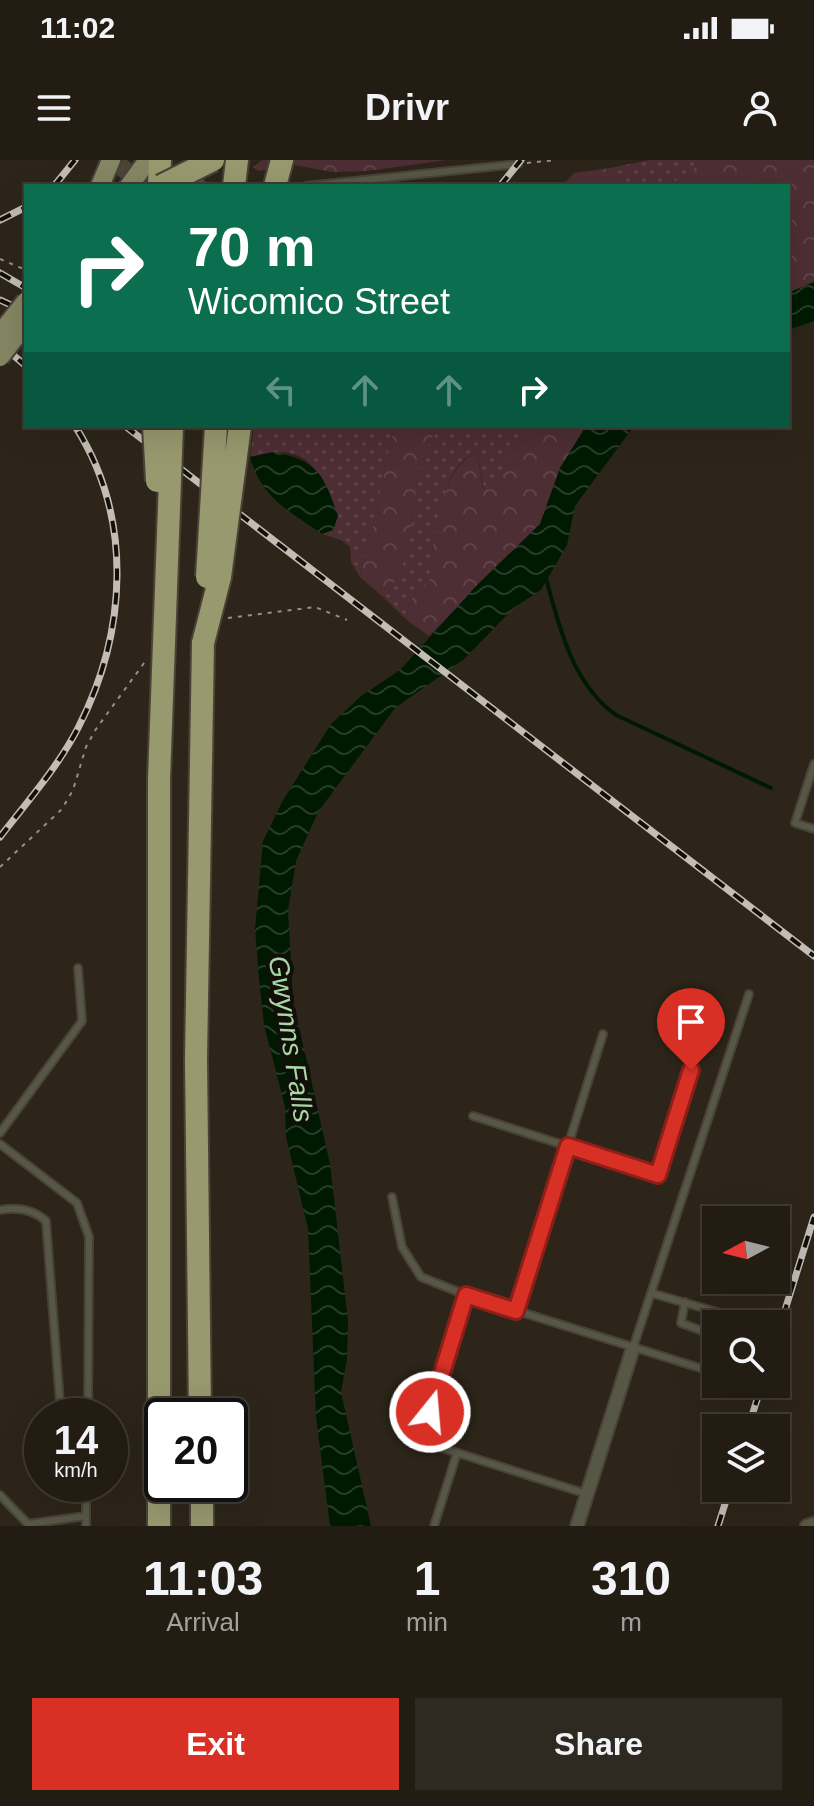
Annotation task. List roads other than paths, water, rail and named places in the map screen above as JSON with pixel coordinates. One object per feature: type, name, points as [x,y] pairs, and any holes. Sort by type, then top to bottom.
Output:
[{"type":"highway","points":[[160,160],[160,184]]},
{"type":"highway","points":[[164,184],[213,160]]},
{"type":"highway","points":[[234,184],[237,160]]},
{"type":"highway","points":[[276,184],[282,160]]},
{"type":"highway","points":[[154,428],[165,586]]},
{"type":"highway","points":[[159,1526],[159,779],[172,428]]},
{"type":"highway","points":[[200,1398],[196,1059],[203,643],[216,428]]},
{"type":"highway","points":[[203,643],[220,577],[240,428]]},
{"type":"highway","points":[[203,1502],[204,1526]]},
{"type":"main road","points":[[101,184],[111,160]]},
{"type":"main road","points":[[121,183],[148,160]]},
{"type":"main road","points":[[0,334],[24,304]]},
{"type":"main road","points":[[0,357],[24,326]]},
{"type":"street","points":[[577,1526],[633,1348]]},
{"type":"street","points":[[807,1526],[814,1524]]},
{"type":"lane","points":[[325,184],[518,164]]},
{"type":"lane","points":[[814,764],[795,823],[814,829]]},
{"type":"lane","points":[[0,1133],[82,1021],[78,968]]},
{"type":"lane","points":[[633,1348],[749,994]]},
{"type":"lane","points":[[516,1311],[603,1034]]},
{"type":"lane","points":[[473,1116],[658,1175],[691,1070]]},
{"type":"lane","points":[[0,1144],[77,1203],[84,1216],[89,1237],[88,1398]]},
{"type":"lane","points":[[392,1197],[402,1247],[410,1265],[421,1277],[466,1295],[702,1369]]},
{"type":"lane","points":[[0,1210],[12,1208],[37,1213],[46,1221],[60,1398]]},
{"type":"lane","points":[[651,1293],[711,1310]]},
{"type":"lane","points":[[466,1295],[420,1441],[587,1494]]},
{"type":"lane","points":[[685,1302],[681,1323],[702,1331]]},
{"type":"lane","points":[[434,1526],[457,1453]]},
{"type":"lane","points":[[0,1495],[28,1524],[86,1516]]},
{"type":"lane","points":[[86,1502],[86,1526]]},
{"type":"water","points":[[814,282],[814,321],[790,329],[790,292]]},
{"type":"water","name":"Gwynns Falls","points":[[585,428],[633,428],[575,506],[567,545],[541,590],[515,607],[463,660],[395,708],[318,812],[296,861],[288,911],[293,1000],[330,1164],[348,1321],[347,1359],[341,1392],[371,1526],[330,1526],[316,1417],[308,1229],[286,1137],[285,1107],[264,1025],[259,979],[255,929],[263,841],[282,802],[331,724],[361,696],[400,670],[478,584],[540,524],[560,468]]},
{"type":"water","points":[[273,452],[300,460],[317,472],[338,516],[333,530],[322,534],[287,510],[269,493],[250,457]]},
{"type":"waterway","points":[[546,578],[570,654],[601,703],[616,715],[771,788]]},
{"type":"tunnel","points":[[121,178],[134,160]]},
{"type":"railway","points":[[56,184],[75,160]]},
{"type":"railway","points":[[502,184],[521,160]]},
{"type":"railway","points":[[0,220],[24,208]]},
{"type":"railway","points":[[0,273],[24,287]]},
{"type":"railway","points":[[0,300],[24,311]]},
{"type":"railway","points":[[0,320],[24,338]]},
{"type":"railway","points":[[0,344],[24,364]]},
{"type":"railway","points":[[0,837],[52,770],[78,728],[94,692],[114,615],[117,576],[115,537],[107,499],[94,461],[76,428]]},
{"type":"railway","points":[[128,428],[814,956]]},
{"type":"railway","points":[[785,1310],[814,1217]]},
{"type":"railway","points":[[752,1414],[758,1398]]},
{"type":"railway","points":[[718,1526],[726,1502]]}]
